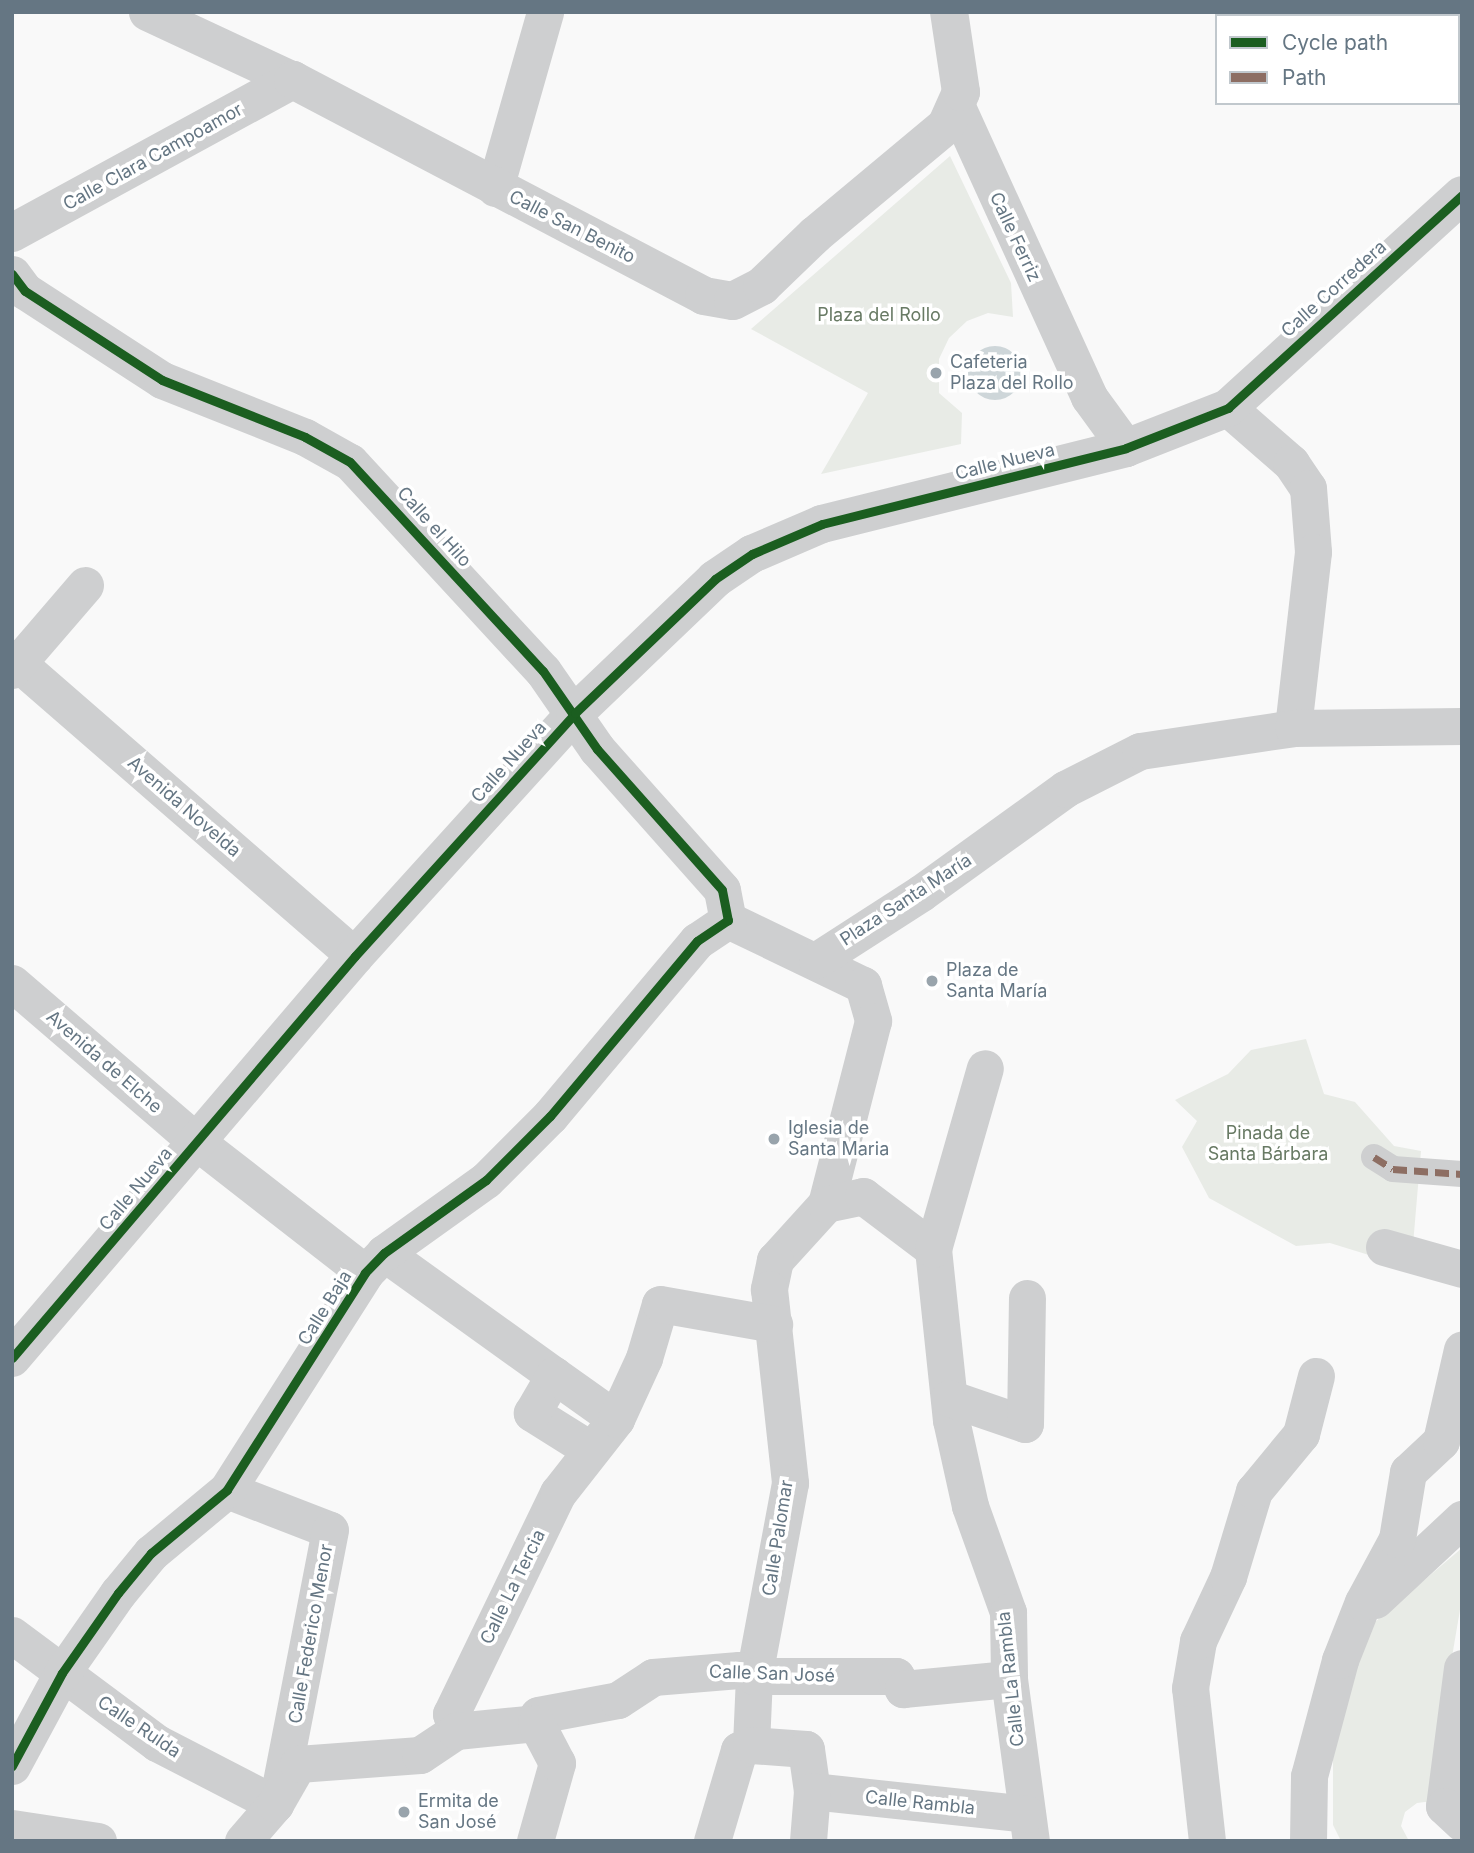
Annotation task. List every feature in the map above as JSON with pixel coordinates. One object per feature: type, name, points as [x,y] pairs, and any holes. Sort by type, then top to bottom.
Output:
[{"type":"street","name":"Calle San Benito","points":[[146,12],[293,80],[704,296],[733,301],[762,286],[815,234],[946,126],[957,107]]},
{"type":"street","points":[[495,188],[545,12]]},
{"type":"street","name":"Calle Ferriz","points":[[949,12],[961,80],[957,107],[1089,397],[1126,448]]},
{"type":"street","name":"Calle Clara Campoamor","points":[[12,233],[293,80]]},
{"type":"street","name":"Calle Corredera","points":[[1228,408],[1459,203]]},
{"type":"street","name":"Calle el Hilo","points":[[12,274],[25,291],[162,380],[305,437],[350,462],[525,651],[575,713],[597,749],[722,890],[728,920]]},
{"type":"street","points":[[1228,408],[1291,463],[1308,488],[1313,552],[1293,728]]},
{"type":"street","name":"Calle Nueva","points":[[12,1358],[355,957],[575,713],[715,579],[773,544],[822,524],[1126,448],[1228,408]]},
{"type":"street","points":[[14,664],[85,585]]},
{"type":"street","name":"Avenida Novelda","points":[[14,664],[355,957]]},
{"type":"street","name":"Plaza Santa María","points":[[817,960],[995,841],[1065,789],[1140,751],[1293,728],[1462,726]]},
{"type":"street","name":"Plaza Santa María","points":[[728,920],[817,960],[863,985],[873,1021],[826,1204]]},
{"type":"street","name":"Calle Baja","points":[[12,1766],[62,1673],[151,1553],[227,1490],[374,1263],[486,1180],[550,1115],[697,941],[728,920]]},
{"type":"street","name":"Avenida de Elche","points":[[12,983],[197,1142]]},
{"type":"street","name":"Calle La Rambla","points":[[985,1068],[933,1249],[949,1398],[970,1506],[1007,1612],[1009,1679],[1029,1828]]},
{"type":"street","name":"Calle Baja","points":[[197,1142],[374,1263]]},
{"type":"street","points":[[1374,1157],[1393,1168],[1462,1174]]},
{"type":"street","points":[[771,1306],[775,1260],[826,1204],[863,1196],[933,1249]]},
{"type":"street","points":[[1384,1247],[1462,1269]]},
{"type":"street","points":[[374,1263],[554,1375],[616,1419]]},
{"type":"street","points":[[949,1398],[1025,1424],[1027,1298]]},
{"type":"street","name":"Calle La Tercia","points":[[456,1731],[451,1714],[558,1493],[616,1419],[644,1358],[660,1304],[771,1306]]},
{"type":"street","name":"Calle Palomar","points":[[751,1745],[754,1676],[790,1483],[771,1306]]},
{"type":"street","points":[[1312,1836],[1309,1776],[1340,1660],[1357,1618],[1397,1539],[1408,1472],[1441,1441],[1462,1349]]},
{"type":"street","points":[[554,1375],[532,1412],[591,1450]]},
{"type":"street","points":[[1207,1841],[1190,1688],[1198,1641],[1228,1577],[1254,1490],[1301,1434],[1316,1376]]},
{"type":"street","name":"Calle Federico Menor","points":[[227,1490],[330,1530],[290,1752],[275,1804]]},
{"type":"street","points":[[1357,1618],[1462,1519]]},
{"type":"street","name":"Calle Rulda","points":[[12,1635],[157,1743],[275,1804]]},
{"type":"street","points":[[1462,1668],[1444,1806],[1462,1823]]},
{"type":"street","name":"Calle San José","points":[[275,1804],[298,1764],[420,1755],[456,1731],[536,1723],[538,1715],[618,1700],[653,1678],[739,1670],[754,1676],[896,1676],[903,1689],[1009,1679]]},
{"type":"street","points":[[535,1841],[557,1763],[536,1723]]},
{"type":"street","points":[[712,1841],[739,1750],[751,1745],[806,1749],[812,1791],[808,1841]]},
{"type":"street","name":"Calle Rambla","points":[[812,1791],[1029,1828]]},
{"type":"street","points":[[243,1841],[275,1804]]},
{"type":"street","points":[[12,1828],[98,1841]]},
{"type":"green space","name":"Plaza del Rollo","points":[[950,156],[1011,283],[1013,317],[988,313],[967,321],[949,338],[939,359],[939,393],[962,413],[961,444],[821,474],[868,393],[751,329]]},
{"type":"green space","name":"Pinada de Santa Bárbara","points":[[1306,1039],[1324,1094],[1355,1102],[1394,1146],[1421,1151],[1411,1268],[1330,1243],[1296,1246],[1209,1198],[1182,1147],[1197,1121],[1175,1100],[1228,1074],[1251,1050]]},
{"type":"green space","points":[[1462,1548],[1462,1598],[1435,1757],[1433,1801],[1417,1803],[1405,1812],[1401,1826],[1409,1841],[1341,1841],[1333,1825],[1333,1756],[1348,1689],[1375,1622]]},
{"type":"shaded area","points":[[995,346],[1014,354],[1022,373],[1014,392],[995,400],[976,392],[968,373],[976,354]]},
{"type":"marked path","points":[[1374,1157],[1393,1169],[1462,1174]]},
{"type":"cycle path","points":[[12,1358],[355,956],[575,713],[715,579],[752,554],[822,524],[1126,448],[1228,408],[1462,195]]},
{"type":"cycle path","points":[[12,274],[25,291],[162,380],[305,437],[350,462],[543,671],[597,749],[722,890],[728,920],[697,941],[550,1116],[486,1180],[384,1253],[365,1273],[227,1490],[151,1553],[118,1593],[62,1673],[12,1766]]},
{"type":"place","name":"Cafeteria Plaza del Rollo","points":[[936,373]]},
{"type":"place","name":"Plaza de Santa María","points":[[932,981]]},
{"type":"place","name":"Iglesia de Santa Maria","points":[[774,1139]]},
{"type":"place","name":"Ermita de San José","points":[[404,1812]]}]
